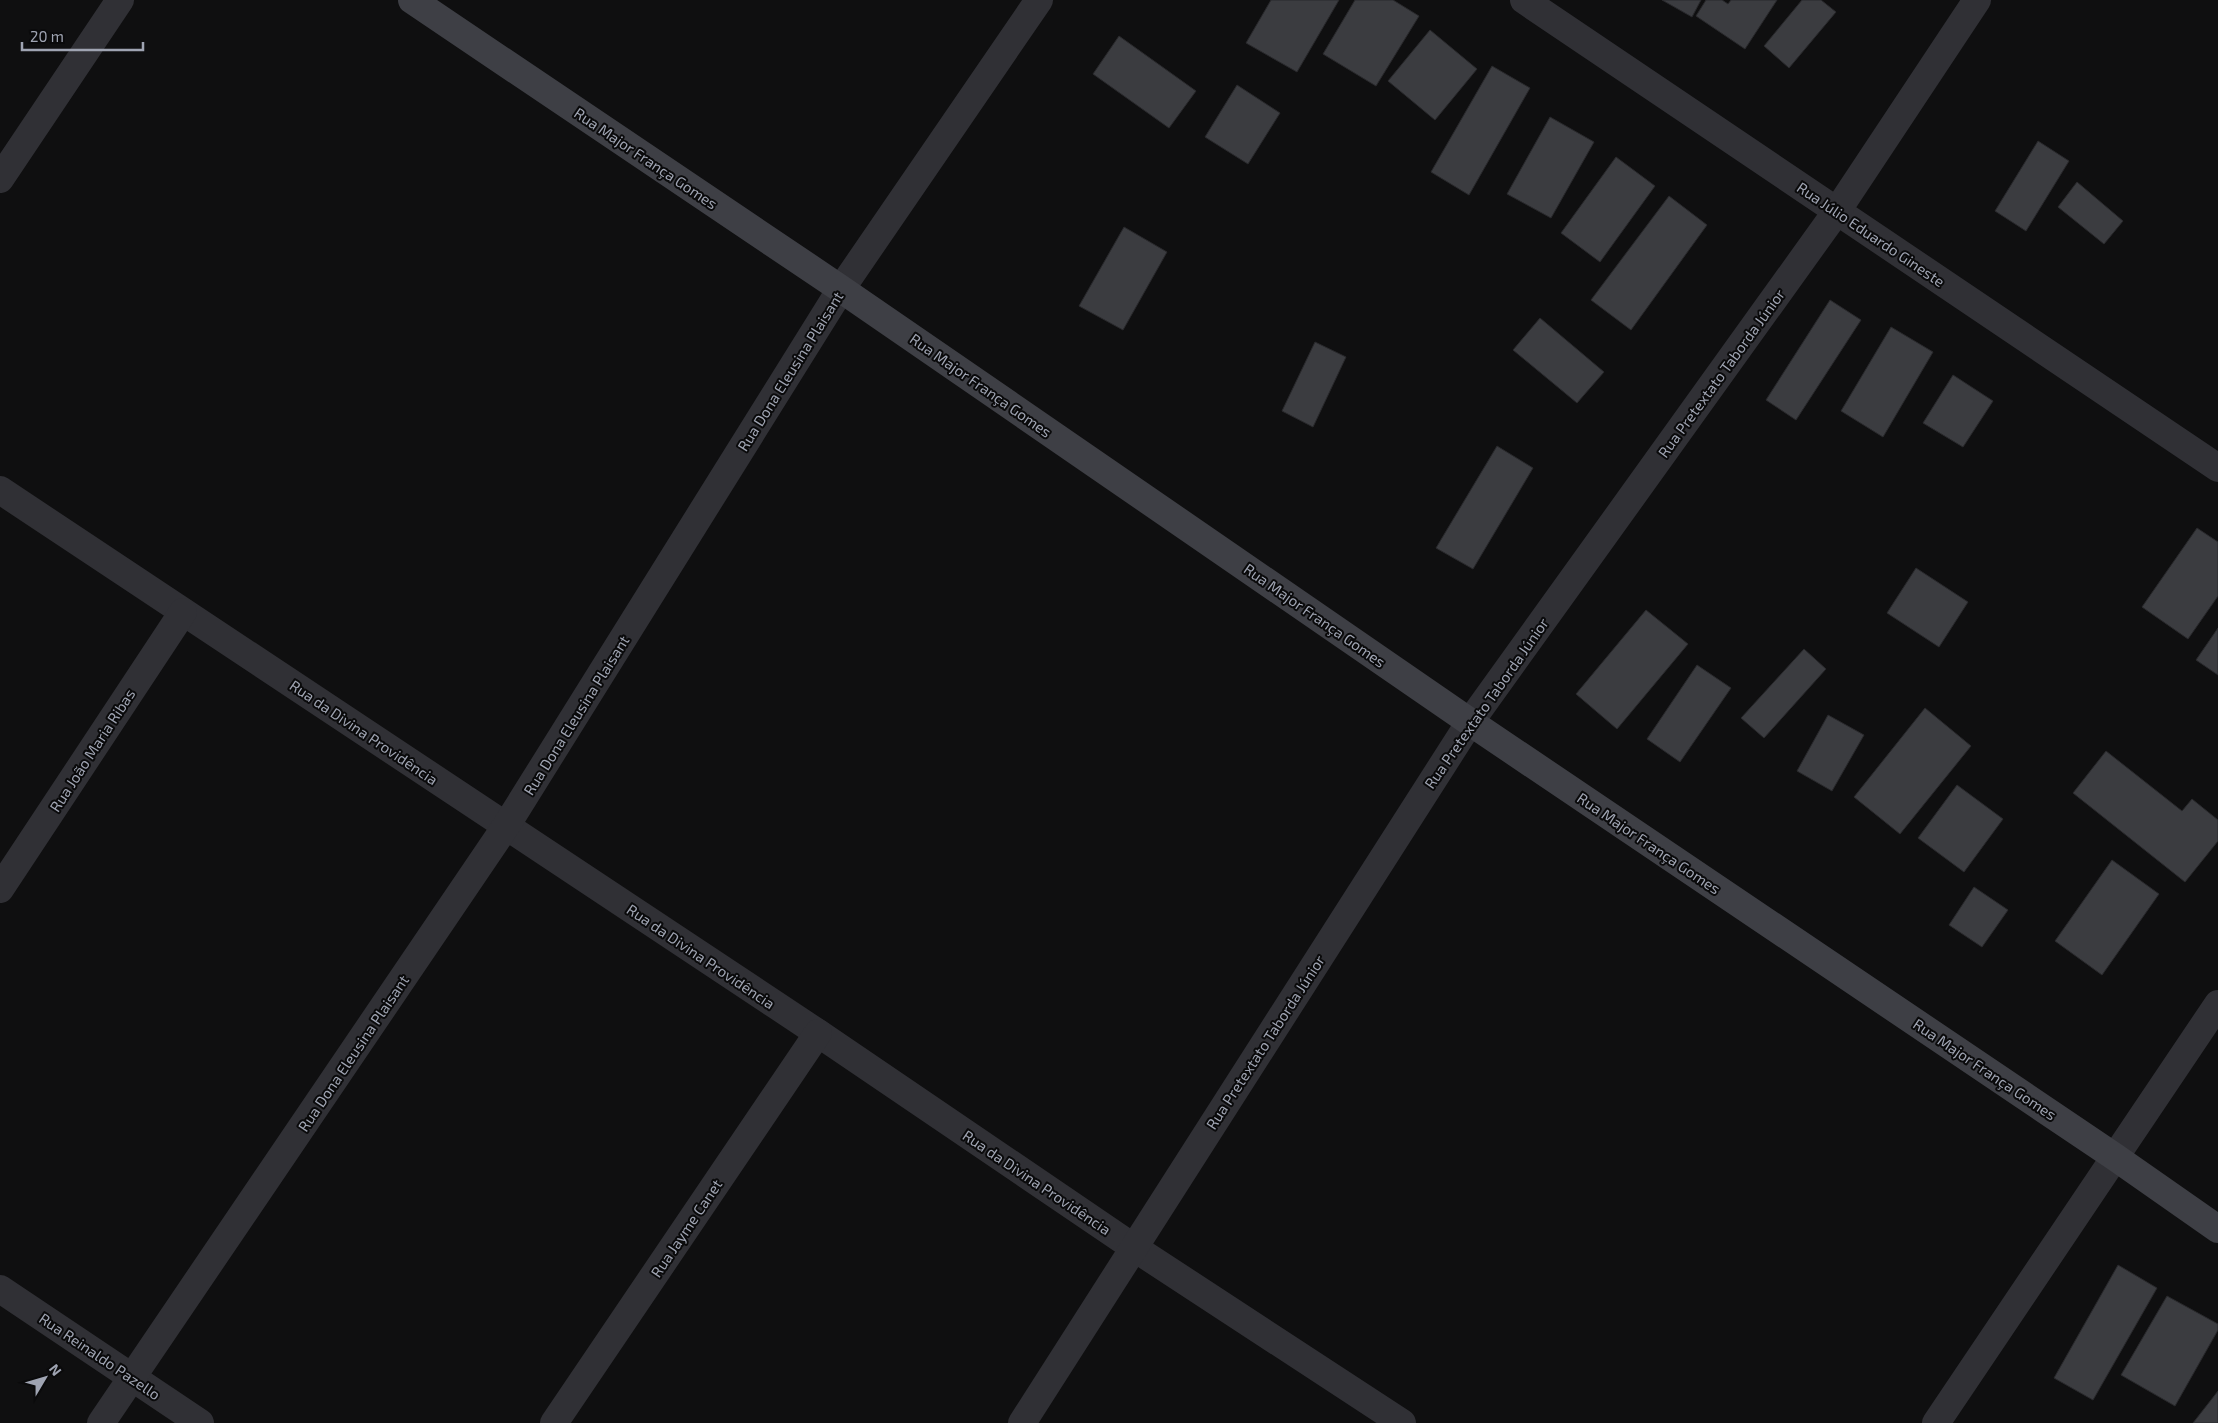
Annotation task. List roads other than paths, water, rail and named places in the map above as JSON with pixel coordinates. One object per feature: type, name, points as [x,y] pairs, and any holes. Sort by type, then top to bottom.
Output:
[{"type":"main road","name":"Rua Major França Gomes","points":[[412,0],[841,289],[1470,722],[2115,1157],[2218,1229]]},
{"type":"street","points":[[0,179],[120,0]]},
{"type":"street","name":"Rua Dona Eleusina Plaisant","points":[[101,1423],[506,826],[841,289],[1039,0]]},
{"type":"street","name":"Rua Júlio Eduardo Gineste","points":[[1524,0],[2218,468]]},
{"type":"street","name":"Rua Pretextato Taborda Júnior","points":[[1022,1423],[1470,722],[1837,211],[1977,0]]},
{"type":"street","name":"Rua da Divina Providência","points":[[0,490],[818,1033],[1134,1247],[1402,1423]]},
{"type":"street","name":"Rua João Maria Ribas","points":[[0,889],[183,612]]},
{"type":"street","points":[[1936,1423],[2218,1004]]},
{"type":"street","name":"Rua Jayme Canet","points":[[554,1423],[818,1033]]},
{"type":"street","name":"Rua Reinaldo Pazello","points":[[0,1289],[200,1423]]}]
